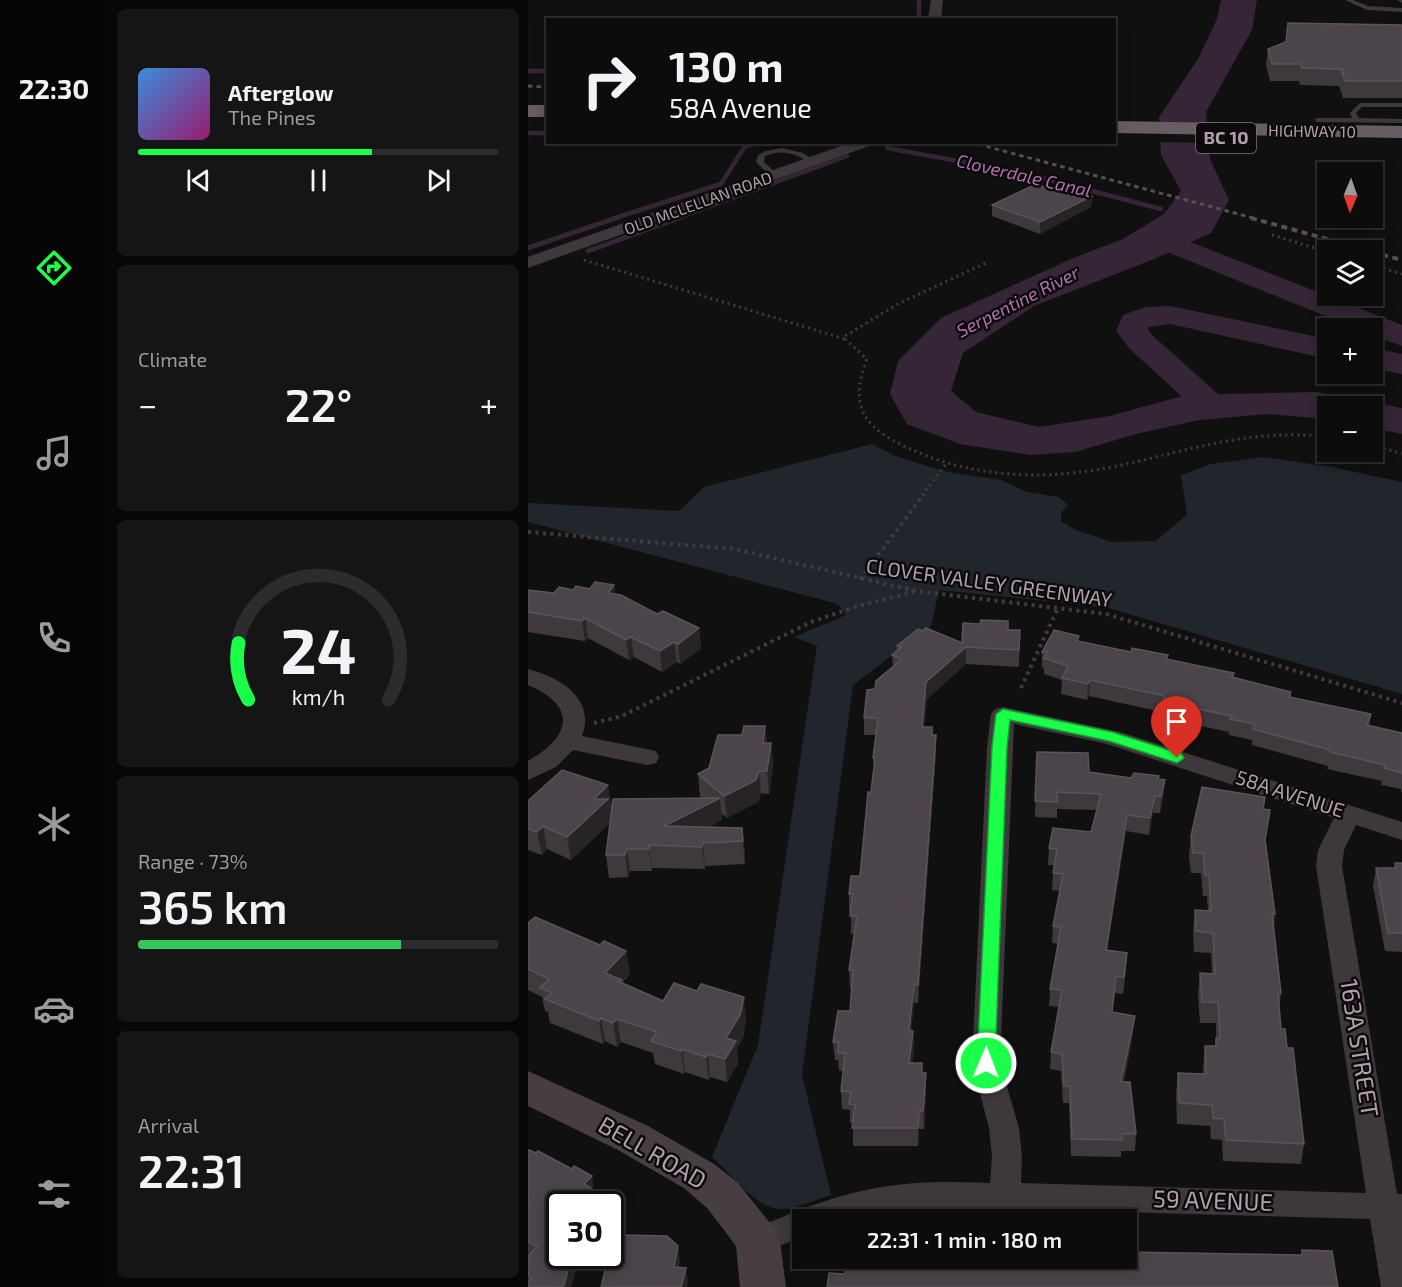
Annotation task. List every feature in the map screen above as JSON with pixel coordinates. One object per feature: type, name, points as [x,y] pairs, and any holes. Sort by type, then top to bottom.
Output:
[{"type":"highway","points":[[528,111],[546,111]]},
{"type":"highway","points":[[528,118],[546,119]]},
{"type":"highway","name":"HIGHWAY 10","points":[[1116,127],[1402,132]]},
{"type":"highway","name":"HIGHWAY 10","points":[[1116,136],[1330,130],[1402,140]]},
{"type":"street","points":[[934,18],[937,0]]},
{"type":"street","name":"OLD MCLELLAN ROAD","points":[[528,263],[862,144]]},
{"type":"street","points":[[528,676],[546,682],[568,700],[574,712],[575,725],[569,742],[549,760],[528,772]]},
{"type":"street","name":"58A AVENUE","points":[[1005,1194],[1007,1157],[1004,1128],[986,1063],[999,747],[1003,714],[1112,737],[1402,831]]},
{"type":"street","points":[[569,742],[623,750],[647,757]]},
{"type":"street","name":"163A STREET","points":[[1349,813],[1331,850],[1329,866],[1394,1206],[1397,1287]]},
{"type":"street","name":"BELL ROAD","points":[[528,1087],[633,1137],[699,1176],[723,1196],[758,1241]]},
{"type":"street","name":"59 AVENUE","points":[[838,1209],[891,1196],[1005,1194],[1394,1206]]},
{"type":"street","points":[[762,1287],[758,1241],[792,1227]]},
{"type":"lane","points":[[1348,0],[1367,8],[1402,10]]},
{"type":"lane","points":[[1356,120],[1353,113],[1360,105],[1402,105]]},
{"type":"lane","points":[[1330,130],[1356,120],[1402,121]]},
{"type":"lane","points":[[774,175],[760,162],[762,155],[794,151],[812,162]]},
{"type":"path","points":[[942,144],[950,146],[958,144]]},
{"type":"path","points":[[1272,235],[1317,249]]},
{"type":"path","points":[[566,250],[569,259],[582,259],[845,339],[867,359],[859,378],[857,403],[875,429],[905,448],[946,464],[1009,474],[1066,474],[1123,465],[1226,440],[1287,434],[1317,436]]},
{"type":"path","points":[[845,339],[845,336],[898,304],[988,262]]},
{"type":"path","points":[[1383,268],[1402,274]]},
{"type":"path","points":[[1383,449],[1402,453]]},
{"type":"path","points":[[860,579],[946,464]]},
{"type":"path","name":"CLOVER VALLEY GREENWAY","points":[[528,532],[735,549],[916,591],[1117,617],[1402,703]]},
{"type":"path","points":[[588,724],[622,716],[810,622],[858,606],[916,591]]},
{"type":"path","points":[[1021,688],[1058,608]]},
{"type":"shaded area","points":[[872,444],[893,455],[948,472],[1001,480],[1027,492],[1059,497],[1068,505],[1061,513],[1061,521],[1076,530],[1112,542],[1155,541],[1187,515],[1181,475],[1211,464],[1263,457],[1332,467],[1402,482],[1402,694],[1105,607],[939,590],[931,626],[853,685],[802,1075],[831,1195],[792,1208],[776,1209],[746,1191],[712,1157],[758,1045],[817,646],[794,637],[846,615],[838,604],[528,522],[528,503],[679,511],[704,487]]},
{"type":"water","name":"Serpentine River","points":[[1221,0],[1257,0],[1252,30],[1206,112],[1210,159],[1229,200],[1211,233],[1154,259],[1034,306],[963,353],[951,391],[976,412],[1039,427],[1110,416],[1186,395],[1317,392],[1338,396],[1317,396],[1317,418],[1267,414],[1199,420],[1136,434],[1075,452],[1031,455],[960,444],[907,424],[890,394],[898,361],[941,318],[1071,259],[1123,239],[1164,214],[1181,191],[1161,155],[1159,117],[1198,59],[1217,19]]},
{"type":"water","points":[[1383,404],[1402,408],[1402,434],[1383,430]]},
{"type":"pier","points":[[1156,122],[1210,123],[1211,143],[1157,142]]},
{"type":"building","points":[[1288,23],[1402,25],[1402,81],[1345,81],[1341,69],[1302,68],[1301,64],[1272,64],[1268,49],[1286,42]]},
{"type":"building","points":[[1036,184],[1059,193],[1071,188],[1092,196],[1040,222],[992,205]]},
{"type":"building","points":[[595,582],[614,585],[608,593],[621,595],[657,614],[663,611],[699,628],[678,644],[674,642],[660,651],[631,637],[626,640],[585,618],[582,621],[528,612],[528,590],[554,593],[559,587],[573,590],[576,586],[590,589]]},
{"type":"building","points":[[981,620],[1008,621],[1008,630],[1020,630],[1019,650],[966,647],[926,682],[922,727],[932,727],[932,735],[936,735],[918,985],[914,985],[909,1030],[913,1031],[909,1063],[922,1063],[922,1073],[926,1073],[923,1111],[919,1111],[918,1128],[852,1128],[855,1105],[849,1104],[851,1092],[841,1091],[845,1053],[838,1053],[839,1042],[833,1042],[838,1011],[850,1011],[853,970],[849,970],[857,916],[850,916],[853,894],[849,894],[851,876],[860,876],[868,792],[871,792],[875,758],[873,758],[878,718],[864,718],[867,690],[875,689],[876,681],[902,659],[892,655],[901,647],[897,646],[918,629],[923,631],[926,628],[962,643],[963,623],[980,624]]},
{"type":"building","points":[[1054,630],[1079,636],[1077,641],[1131,652],[1132,648],[1168,655],[1166,659],[1234,673],[1232,677],[1291,692],[1289,697],[1371,714],[1367,725],[1402,733],[1402,773],[1384,768],[1385,765],[1330,752],[1330,750],[1253,729],[1255,724],[1230,719],[1232,716],[1173,704],[1174,702],[1163,700],[1165,696],[1090,680],[1088,684],[1062,678],[1068,666],[1044,658],[1047,652],[1042,652]]},
{"type":"building","points":[[744,726],[765,726],[763,743],[771,743],[767,771],[759,771],[756,780],[724,796],[698,774],[709,768],[718,735],[742,735]]},
{"type":"building","points":[[1037,752],[1088,753],[1089,772],[1131,778],[1134,773],[1159,776],[1158,779],[1165,780],[1161,797],[1155,796],[1150,818],[1127,815],[1106,950],[1127,953],[1124,977],[1116,976],[1112,1012],[1135,1016],[1121,1082],[1130,1082],[1136,1134],[1122,1134],[1122,1140],[1072,1139],[1070,1086],[1064,1086],[1062,1054],[1051,1052],[1062,990],[1050,989],[1061,927],[1053,926],[1063,874],[1053,873],[1057,849],[1049,848],[1053,828],[1091,832],[1101,794],[1057,792],[1057,802],[1035,801]]},
{"type":"building","points":[[562,770],[608,785],[594,799],[608,799],[567,837],[543,826],[537,832],[528,829],[528,801]]},
{"type":"building","points":[[1202,787],[1265,797],[1263,809],[1270,810],[1265,840],[1275,914],[1272,914],[1281,993],[1278,993],[1281,1029],[1285,1029],[1287,1048],[1293,1048],[1304,1144],[1226,1140],[1224,1119],[1213,1118],[1212,1105],[1179,1103],[1178,1073],[1206,1074],[1205,1046],[1216,1046],[1216,1038],[1220,1038],[1218,1002],[1202,1002],[1200,973],[1215,974],[1213,933],[1196,931],[1195,910],[1211,911],[1209,875],[1205,875],[1203,853],[1193,853],[1191,836]]},
{"type":"building","points":[[720,798],[664,826],[742,828],[743,841],[703,843],[702,847],[649,845],[649,849],[627,849],[625,855],[606,855],[613,799]]},
{"type":"building","points":[[1395,863],[1402,863],[1402,933],[1388,933],[1376,868],[1396,868]]},
{"type":"building","points":[[535,917],[600,945],[604,941],[626,951],[605,973],[663,1001],[674,983],[697,991],[701,984],[744,997],[740,1015],[726,1038],[736,1041],[725,1059],[708,1054],[706,1057],[682,1049],[681,1051],[651,1041],[657,1032],[617,1019],[613,1023],[601,1018],[599,1021],[545,999],[552,993],[540,988],[549,979],[528,969],[528,923]]},
{"type":"building","points":[[528,1151],[536,1153],[538,1151],[572,1169],[574,1166],[592,1176],[584,1184],[591,1188],[588,1191],[546,1191],[546,1269],[568,1269],[562,1287],[528,1287],[528,1281],[532,1278],[528,1275],[528,1257],[537,1246],[528,1242]]},
{"type":"building","points":[[624,1235],[667,1236],[678,1246],[674,1267],[686,1268],[681,1287],[601,1287],[605,1269],[624,1269]]},
{"type":"building","points":[[1302,1250],[1332,1251],[1338,1287],[827,1287],[829,1273],[845,1274],[846,1269],[1137,1269],[1137,1252],[1302,1255]]},
{"type":"waterway","points":[[919,0],[919,18]]},
{"type":"waterway","points":[[528,71],[546,71]]},
{"type":"waterway","name":"Cloverdale Canal","points":[[528,133],[546,133]]},
{"type":"waterway","points":[[612,219],[721,184],[745,146],[755,144]]},
{"type":"waterway","name":"Cloverdale Canal","points":[[887,148],[1023,173],[1161,209]]},
{"type":"waterway","points":[[675,219],[847,156]]},
{"type":"waterway","points":[[528,248],[616,218]]},
{"type":"waterway","points":[[588,251],[679,218]]},
{"type":"waterway","points":[[1160,239],[1402,336]]},
{"type":"waterway","points":[[1215,409],[1141,342],[1132,331],[1134,322],[1146,316],[1170,315],[1317,347]]},
{"type":"waterway","points":[[1383,360],[1402,364]]},
{"type":"railway","points":[[528,86],[546,87]]},
{"type":"railway","points":[[977,144],[1257,219]]},
{"type":"railway","points":[[1251,218],[1331,240]]},
{"type":"railway","points":[[1383,255],[1402,260]]},
{"type":"route","points":[[986,1063],[999,747],[1003,714],[1112,737],[1177,758]]}]
